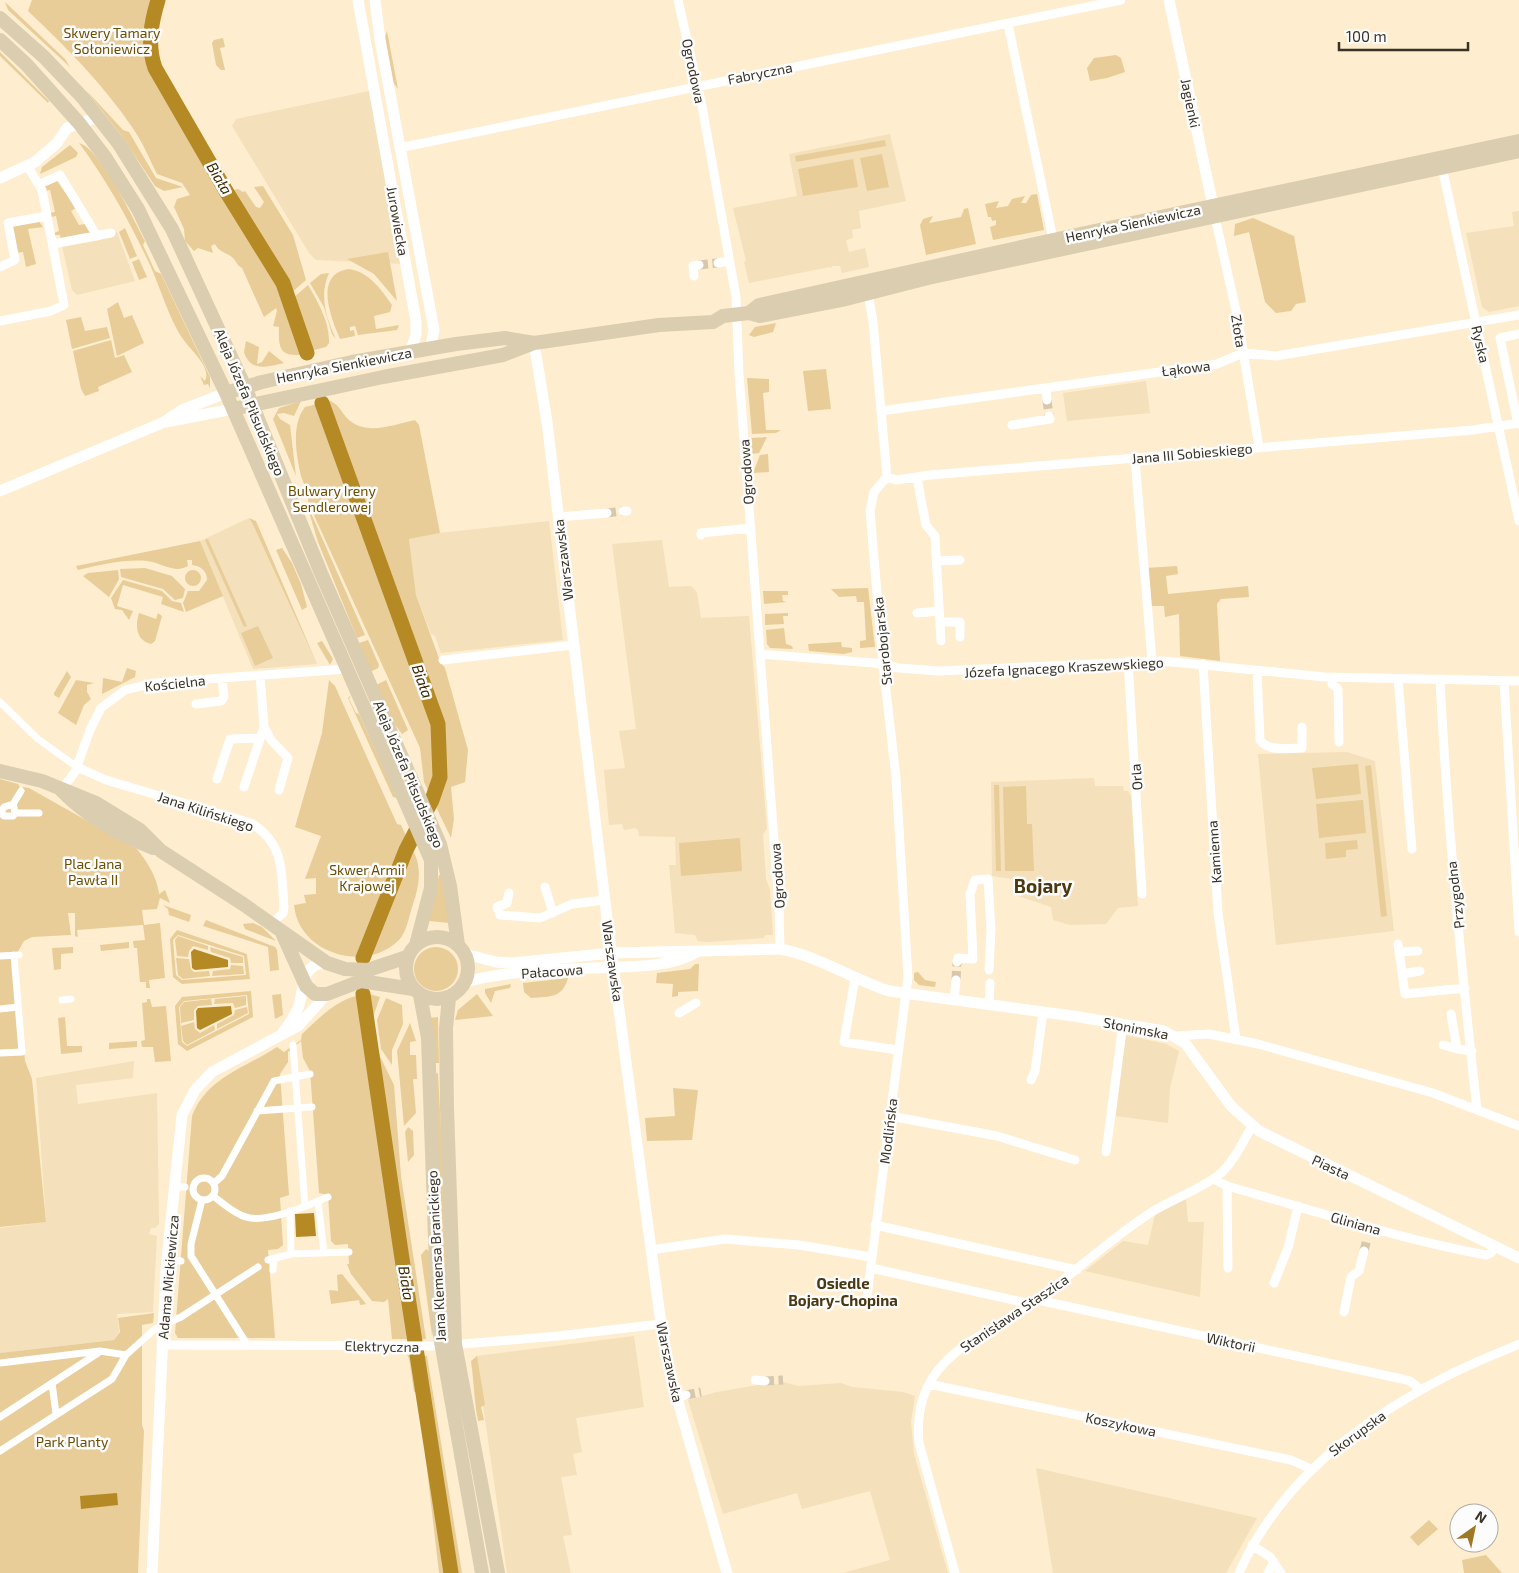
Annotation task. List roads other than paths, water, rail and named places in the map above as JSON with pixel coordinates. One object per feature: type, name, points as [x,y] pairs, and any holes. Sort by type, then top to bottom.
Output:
[{"type":"main road","name":"Aleja Józefa Piłsudskiego","points":[[0,18],[54,67],[98,117],[142,178],[172,229],[246,387],[321,573],[440,844],[462,949]]},
{"type":"main road","name":"Aleja Józefa Piłsudskiego","points":[[0,40],[26,64],[79,123],[105,157],[138,208],[226,393],[431,860],[432,888],[416,945]]},
{"type":"main road","name":"Henryka Sienkiewicza","points":[[743,314],[759,305],[927,273],[1270,200],[1519,141]]},
{"type":"main road","name":"Henryka Sienkiewicza","points":[[1343,184],[1442,167],[1519,151]]},
{"type":"main road","name":"Henryka Sienkiewicza","points":[[233,409],[412,371],[503,355],[534,343],[688,322],[713,322],[723,316],[743,314],[760,316],[868,293],[927,273]]},
{"type":"main road","name":"Henryka Sienkiewicza","points":[[226,393],[320,369],[410,352],[505,338],[534,343]]},
{"type":"main road","points":[[412,371],[430,349]]},
{"type":"main road","points":[[0,771],[26,776],[96,803],[140,830],[161,851],[350,977],[416,992],[434,1000],[449,998],[456,994],[466,982],[468,963],[462,949],[451,940],[437,937],[422,940],[416,945],[407,957],[406,974],[416,992]]},
{"type":"main road","points":[[283,934],[306,986],[315,994],[327,994],[350,977],[407,957]]},
{"type":"main road","name":"Jana Klemensa Branickiego","points":[[416,992],[428,1038],[436,1297],[440,1346],[482,1573]]},
{"type":"main road","name":"Jana Klemensa Branickiego","points":[[449,998],[446,1014],[455,1344],[498,1573]]},
{"type":"main road","points":[[429,1068],[447,1068]]},
{"type":"main road","points":[[477,1549],[484,1543],[493,1546]]},
{"type":"street","name":"Jurowiecka","points":[[358,0],[413,305],[416,335],[410,352]]},
{"type":"street","name":"Jurowiecka","points":[[375,0],[399,148],[434,330],[430,349]]},
{"type":"street","name":"Ogrodowa","points":[[678,0],[697,86],[729,261],[743,314],[739,371],[779,906],[780,949]]},
{"type":"street","name":"Fabryczna","points":[[399,148],[1121,0]]},
{"type":"street","name":"Jagienki","points":[[1169,0],[1214,212]]},
{"type":"street","points":[[0,12],[0,18]]},
{"type":"street","points":[[1008,24],[1054,245]]},
{"type":"street","points":[[374,90],[390,94]]},
{"type":"street","points":[[0,178],[28,167],[57,143],[68,137],[79,123],[98,117]]},
{"type":"street","points":[[385,151],[399,148]]},
{"type":"street","points":[[0,322],[51,312],[64,305],[40,184],[28,167]]},
{"type":"street","name":"Ryska","points":[[1442,167],[1519,520]]},
{"type":"street","points":[[40,184],[60,176],[97,236]]},
{"type":"street","name":"Złota","points":[[1214,212],[1237,315],[1259,447]]},
{"type":"street","points":[[0,267],[15,260],[4,224],[47,216]]},
{"type":"street","points":[[53,244],[111,233]]},
{"type":"street","points":[[404,257],[419,253]]},
{"type":"street","points":[[718,263],[729,261]]},
{"type":"street","points":[[694,276],[693,266],[699,265]]},
{"type":"street","points":[[868,293],[873,322],[887,477]]},
{"type":"street","points":[[413,305],[428,303]]},
{"type":"street","name":"Łąkowa","points":[[881,412],[1217,364],[1243,353],[1276,356],[1519,316]]},
{"type":"street","points":[[1519,334],[1500,338],[1519,424]]},
{"type":"street","name":"Warszawska","points":[[534,343],[544,402],[605,900],[661,1324],[682,1396],[727,1573]]},
{"type":"street","points":[[1046,389],[1047,400]]},
{"type":"street","name":"Henryka Sienkiewicza","points":[[0,491],[162,422],[182,410],[226,393]]},
{"type":"street","name":"Henryka Sienkiewicza","points":[[162,422],[233,409]]},
{"type":"street","points":[[1012,425],[1050,420],[1049,416]]},
{"type":"street","name":"Jana III Sobieskiego","points":[[887,477],[896,480],[920,478],[1259,447],[1473,430],[1499,425],[1519,424]]},
{"type":"street","points":[[1135,459],[1152,661]]},
{"type":"street","name":"Starobojarska","points":[[887,477],[874,492],[870,511],[883,664],[896,778],[908,977],[906,994]]},
{"type":"street","points":[[920,478],[926,525],[936,536],[941,641]]},
{"type":"street","points":[[558,517],[607,513]]},
{"type":"street","points":[[701,535],[701,533],[751,528]]},
{"type":"street","points":[[937,561],[960,560]]},
{"type":"street","points":[[917,613],[939,611]]},
{"type":"street","points":[[940,622],[960,622],[960,637]]},
{"type":"street","points":[[443,660],[573,645]]},
{"type":"street","name":"Józefa Ignacego Kraszewskiego","points":[[760,654],[883,664],[898,668],[962,672],[1152,661],[1203,664],[1257,671],[1333,677],[1519,681]]},
{"type":"street","name":"Orla","points":[[1128,661],[1142,894]]},
{"type":"street","name":"Kamienna","points":[[1203,664],[1218,913],[1236,1039]]},
{"type":"street","name":"Kościelna","points":[[61,790],[77,767],[97,713],[112,697],[130,688],[154,683],[347,669]]},
{"type":"street","points":[[1257,671],[1260,740],[1262,744],[1271,748],[1302,748],[1302,727]]},
{"type":"street","points":[[244,787],[264,727],[260,675]]},
{"type":"street","points":[[1333,677],[1332,684],[1338,689],[1339,742]]},
{"type":"street","points":[[196,704],[221,701],[224,697],[222,678]]},
{"type":"street","points":[[1398,679],[1412,849]]},
{"type":"street","name":"Przygodna","points":[[1440,679],[1452,874],[1477,1110]]},
{"type":"street","points":[[1504,681],[1519,932]]},
{"type":"street","points":[[0,703],[49,748],[77,767]]},
{"type":"street","points":[[264,727],[272,740],[288,758],[279,790]]},
{"type":"street","points":[[217,779],[230,739],[260,738]]},
{"type":"street","name":"Jana Kilińskiego","points":[[77,767],[106,780],[251,823],[264,831],[273,841],[280,857],[284,904],[283,914],[271,924]]},
{"type":"street","points":[[13,809],[21,791]]},
{"type":"street","points":[[0,812],[6,805],[13,809],[39,813]]},
{"type":"street","points":[[957,962],[958,958],[973,959],[970,894],[975,880],[988,879],[991,930],[989,970]]},
{"type":"street","points":[[545,887],[553,913]]},
{"type":"street","points":[[509,893],[507,903],[497,907],[500,915],[540,918],[572,904],[605,900]]},
{"type":"street","points":[[1418,951],[1399,948],[1405,994],[1465,988]]},
{"type":"street","name":"Pałacowa","points":[[462,949],[496,962],[512,963],[612,953],[780,949]]},
{"type":"street","name":"Słonimska","points":[[780,949],[804,955],[889,991],[1123,1024],[1164,1031],[1175,1036],[1199,1033],[1236,1039],[1422,1090],[1519,1126]]},
{"type":"street","name":"Pałacowa","points":[[466,982],[508,974],[646,966],[684,958],[697,952]]},
{"type":"street","points":[[0,956],[16,955],[22,1052],[0,1053]]},
{"type":"street","points":[[304,980],[309,969],[314,965],[327,963]]},
{"type":"street","points":[[1402,974],[1420,971]]},
{"type":"street","points":[[855,978],[844,1042],[898,1050]]},
{"type":"street","name":"Adama Mickiewicza","points":[[282,1034],[298,1008],[304,980]]},
{"type":"street","points":[[954,1000],[956,980]]},
{"type":"street","points":[[989,1004],[990,983]]},
{"type":"street","name":"Adama Mickiewicza","points":[[152,1573],[162,1326],[178,1140],[184,1109],[194,1090],[212,1072],[298,1026],[327,994]]},
{"type":"street","name":"Modlińska","points":[[867,1296],[906,994]]},
{"type":"street","points":[[62,1000],[71,999]]},
{"type":"street","points":[[679,1013],[696,1003]]},
{"type":"street","points":[[0,1009],[18,1008]]},
{"type":"street","points":[[1031,1080],[1035,1071],[1043,1012]]},
{"type":"street","points":[[1451,1014],[1456,1049]]},
{"type":"street","points":[[1106,1152],[1123,1024]]},
{"type":"street","name":"Piasta","points":[[1175,1036],[1190,1050],[1231,1106],[1252,1126],[1289,1148],[1519,1258]]},
{"type":"street","points":[[1443,1045],[1472,1051]]},
{"type":"street","points":[[293,1046],[305,1206]]},
{"type":"street","points":[[214,1184],[222,1176],[274,1080],[310,1074]]},
{"type":"street","points":[[257,1111],[312,1107]]},
{"type":"street","points":[[890,1116],[982,1133],[1075,1160]]},
{"type":"street","name":"Stanisława Staszica","points":[[955,1573],[919,1443],[919,1409],[930,1384],[942,1365],[977,1336],[1034,1302],[1140,1219],[1214,1179],[1232,1160],[1252,1126]]},
{"type":"street","points":[[200,1178],[208,1179],[214,1184],[213,1196],[202,1200],[195,1196],[187,1187],[200,1178]]},
{"type":"street","name":"Gliniana","points":[[1214,1179],[1228,1186],[1369,1228],[1486,1255],[1491,1253],[1496,1246]]},
{"type":"street","points":[[1228,1186],[1228,1268]]},
{"type":"street","points":[[213,1196],[244,1217],[282,1215],[328,1197]]},
{"type":"street","points":[[202,1200],[191,1256],[245,1341]]},
{"type":"street","points":[[318,1201],[324,1253]]},
{"type":"street","points":[[1274,1283],[1288,1248],[1298,1206]]},
{"type":"street","points":[[290,1211],[291,1254]]},
{"type":"street","points":[[876,1225],[1077,1270]]},
{"type":"street","points":[[1367,1239],[1369,1228]]},
{"type":"street","points":[[651,1250],[725,1239],[799,1245],[871,1257]]},
{"type":"street","points":[[1344,1312],[1351,1278],[1359,1271],[1364,1251]]},
{"type":"street","points":[[273,1270],[271,1260],[291,1254],[308,1256],[349,1252]]},
{"type":"street","points":[[181,1261],[191,1256]]},
{"type":"street","points":[[0,1451],[112,1379],[126,1355],[155,1329],[182,1317],[258,1267]]},
{"type":"street","points":[[871,1268],[1034,1302]]},
{"type":"street","name":"Wiktorii","points":[[1034,1302],[1402,1378],[1410,1381],[1421,1390]]},
{"type":"street","name":"Elektryczna","points":[[161,1345],[440,1346],[661,1324]]},
{"type":"street","name":"Skorupska","points":[[1238,1573],[1252,1545],[1282,1500],[1311,1470],[1345,1441],[1421,1390],[1519,1344]]},
{"type":"street","points":[[0,1363],[100,1351],[126,1355]]},
{"type":"street","points":[[0,1416],[100,1351]]},
{"type":"street","points":[[755,1380],[765,1381]]},
{"type":"street","points":[[52,1383],[56,1414]]},
{"type":"street","name":"Koszykowa","points":[[930,1384],[1291,1460],[1311,1470]]},
{"type":"street","points":[[1252,1545],[1265,1553],[1281,1573]]},
{"type":"street","points":[[1268,1573],[1274,1562]]},
{"type":"waterway","name":"Biała","points":[[158,0],[151,34],[151,51],[155,68],[226,191],[283,283],[307,353]]},
{"type":"waterway","name":"Biała","points":[[322,403],[438,724],[440,777],[432,800],[406,850],[363,958]]},
{"type":"waterway","name":"Biała","points":[[363,994],[451,1573]]},
{"type":"tunnel","points":[[699,265],[718,263]]},
{"type":"tunnel","points":[[1047,400],[1049,416]]},
{"type":"tunnel","points":[[607,513],[623,511]]},
{"type":"tunnel","points":[[956,980],[957,962]]},
{"type":"tunnel","points":[[1364,1251],[1367,1239]]},
{"type":"tunnel","points":[[765,1381],[783,1380]]},
{"type":"tunnel","points":[[686,1395],[701,1392]]},
{"type":"district","name":"Bojary","points":[[1043,885]]},
{"type":"district","name":"Osiedle Bojary-Chopina","points":[[843,1292]]},
{"type":"park label","name":"Skwery Tamary Sołoniewicz","points":[[112,40]]},
{"type":"park label","name":"Bulwary Ireny Sendlerowej","points":[[332,498]]},
{"type":"park label","name":"Plac Jana Pawła II","points":[[93,872]]},
{"type":"park label","name":"Skwer Armii Krajowej","points":[[367,878]]},
{"type":"park label","name":"Park Planty","points":[[72,1441]]}]
